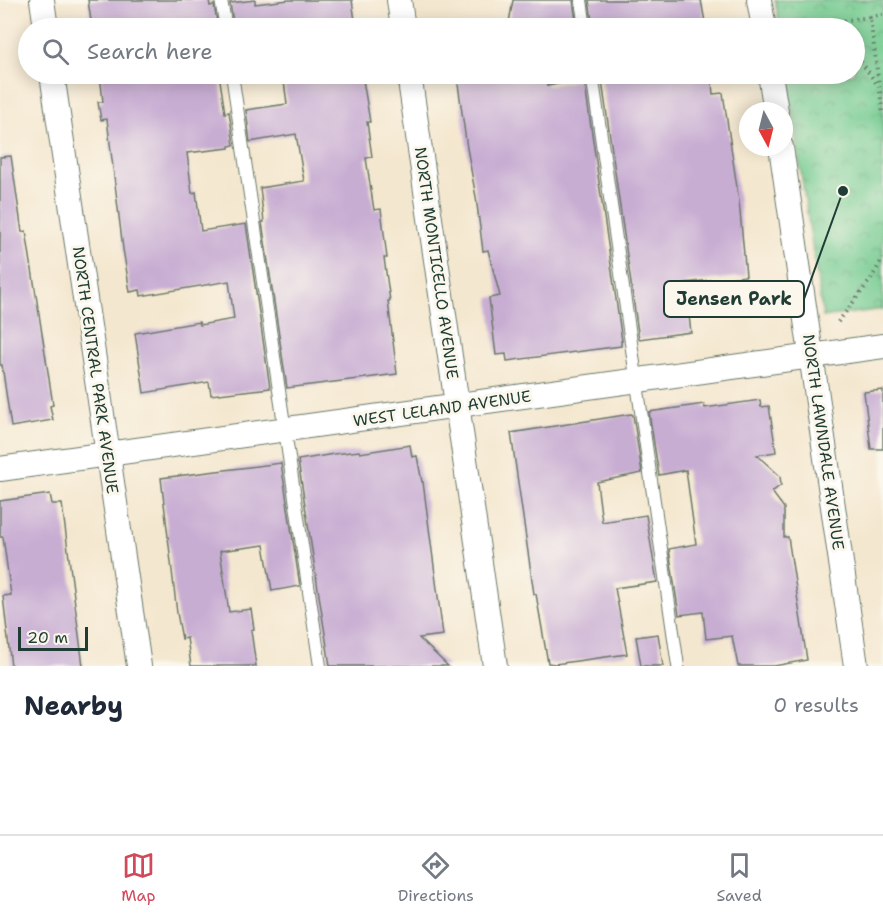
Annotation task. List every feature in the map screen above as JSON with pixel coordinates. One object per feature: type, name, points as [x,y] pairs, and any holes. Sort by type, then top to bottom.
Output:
[{"type":"street","points":[[42,0],[45,18]]},
{"type":"street","points":[[399,0],[402,18]]},
{"type":"street","points":[[759,0],[762,18]]},
{"type":"street","name":"NORTH CENTRAL PARK AVENUE","points":[[53,84],[139,666]]},
{"type":"street","name":"NORTH MONTICELLO AVENUE","points":[[410,84],[495,666]]},
{"type":"street","points":[[772,84],[775,102]]},
{"type":"street","name":"NORTH LAWNDALE AVENUE","points":[[782,156],[856,666]]},
{"type":"street","name":"WEST LELAND AVENUE","points":[[0,469],[883,346]]},
{"type":"lane","points":[[221,0],[224,18]]},
{"type":"lane","points":[[581,0],[584,18]]},
{"type":"lane","points":[[233,84],[320,666]]},
{"type":"lane","points":[[593,84],[678,666]]},
{"type":"path","points":[[862,18],[883,15]]},
{"type":"path","points":[[870,17],[883,115]]},
{"type":"path","points":[[865,66],[880,87]]},
{"type":"path","points":[[838,322],[871,279],[883,258]]},
{"type":"green space","points":[[775,0],[883,0],[883,309],[823,317],[793,120],[793,102],[790,102],[788,84],[865,84],[865,18],[778,18]]},
{"type":"building","points":[[88,0],[209,0],[210,6],[214,5],[216,18],[91,18]]},
{"type":"building","points":[[255,0],[255,4],[289,0],[352,0],[355,18],[232,18],[230,3]]},
{"type":"building","points":[[513,0],[573,0],[576,18],[510,18]]},
{"type":"building","points":[[589,0],[701,0],[704,18],[592,18]]},
{"type":"building","points":[[101,84],[221,84],[225,113],[229,112],[234,145],[229,148],[187,153],[192,193],[196,192],[201,231],[246,224],[270,388],[211,395],[209,382],[144,393],[135,333],[199,322],[200,325],[234,319],[229,281],[141,296],[140,290],[130,292],[107,119],[101,120],[98,102],[103,102]]},
{"type":"building","points":[[284,84],[364,84],[370,122],[367,122],[372,157],[366,158],[374,210],[381,209],[387,258],[384,258],[390,301],[388,301],[397,374],[287,388],[262,222],[264,222],[260,188],[304,181],[296,134],[250,142],[246,110],[287,104]]},
{"type":"building","points":[[458,84],[547,84],[547,86],[585,84],[621,346],[507,361],[506,354],[496,355],[489,298],[500,296],[488,250],[483,251]]},
{"type":"building","points":[[602,84],[712,84],[713,94],[723,93],[739,201],[746,276],[685,283],[691,332],[639,339]]},
{"type":"building","points":[[11,156],[22,232],[26,231],[53,405],[50,406],[53,420],[11,427],[2,365],[0,365],[0,157]]},
{"type":"building","points":[[883,390],[883,449],[871,449],[864,392]]},
{"type":"building","points":[[760,400],[761,407],[769,406],[776,452],[757,455],[780,476],[781,485],[772,492],[784,508],[784,537],[788,537],[807,660],[774,666],[738,666],[732,636],[706,639],[703,612],[679,615],[669,549],[696,544],[686,470],[659,475],[649,412],[704,404],[705,408]]},
{"type":"building","points":[[631,414],[642,473],[597,482],[602,522],[646,515],[657,582],[615,588],[627,654],[548,663],[536,594],[534,594],[511,433]]},
{"type":"building","points":[[410,445],[412,457],[417,456],[423,482],[443,635],[419,638],[448,666],[330,666],[298,460]]},
{"type":"building","points":[[281,463],[300,586],[272,591],[264,545],[220,551],[229,612],[251,609],[254,629],[251,630],[256,666],[191,666],[187,638],[182,639],[177,613],[161,478]]},
{"type":"building","points":[[50,494],[52,504],[62,504],[83,666],[11,666],[3,596],[11,595],[3,537],[0,537],[0,501]]},
{"type":"building","points":[[658,634],[663,666],[641,666],[636,637]]},
{"type":"place","name":"Jensen Park","points":[[843,191]]}]
